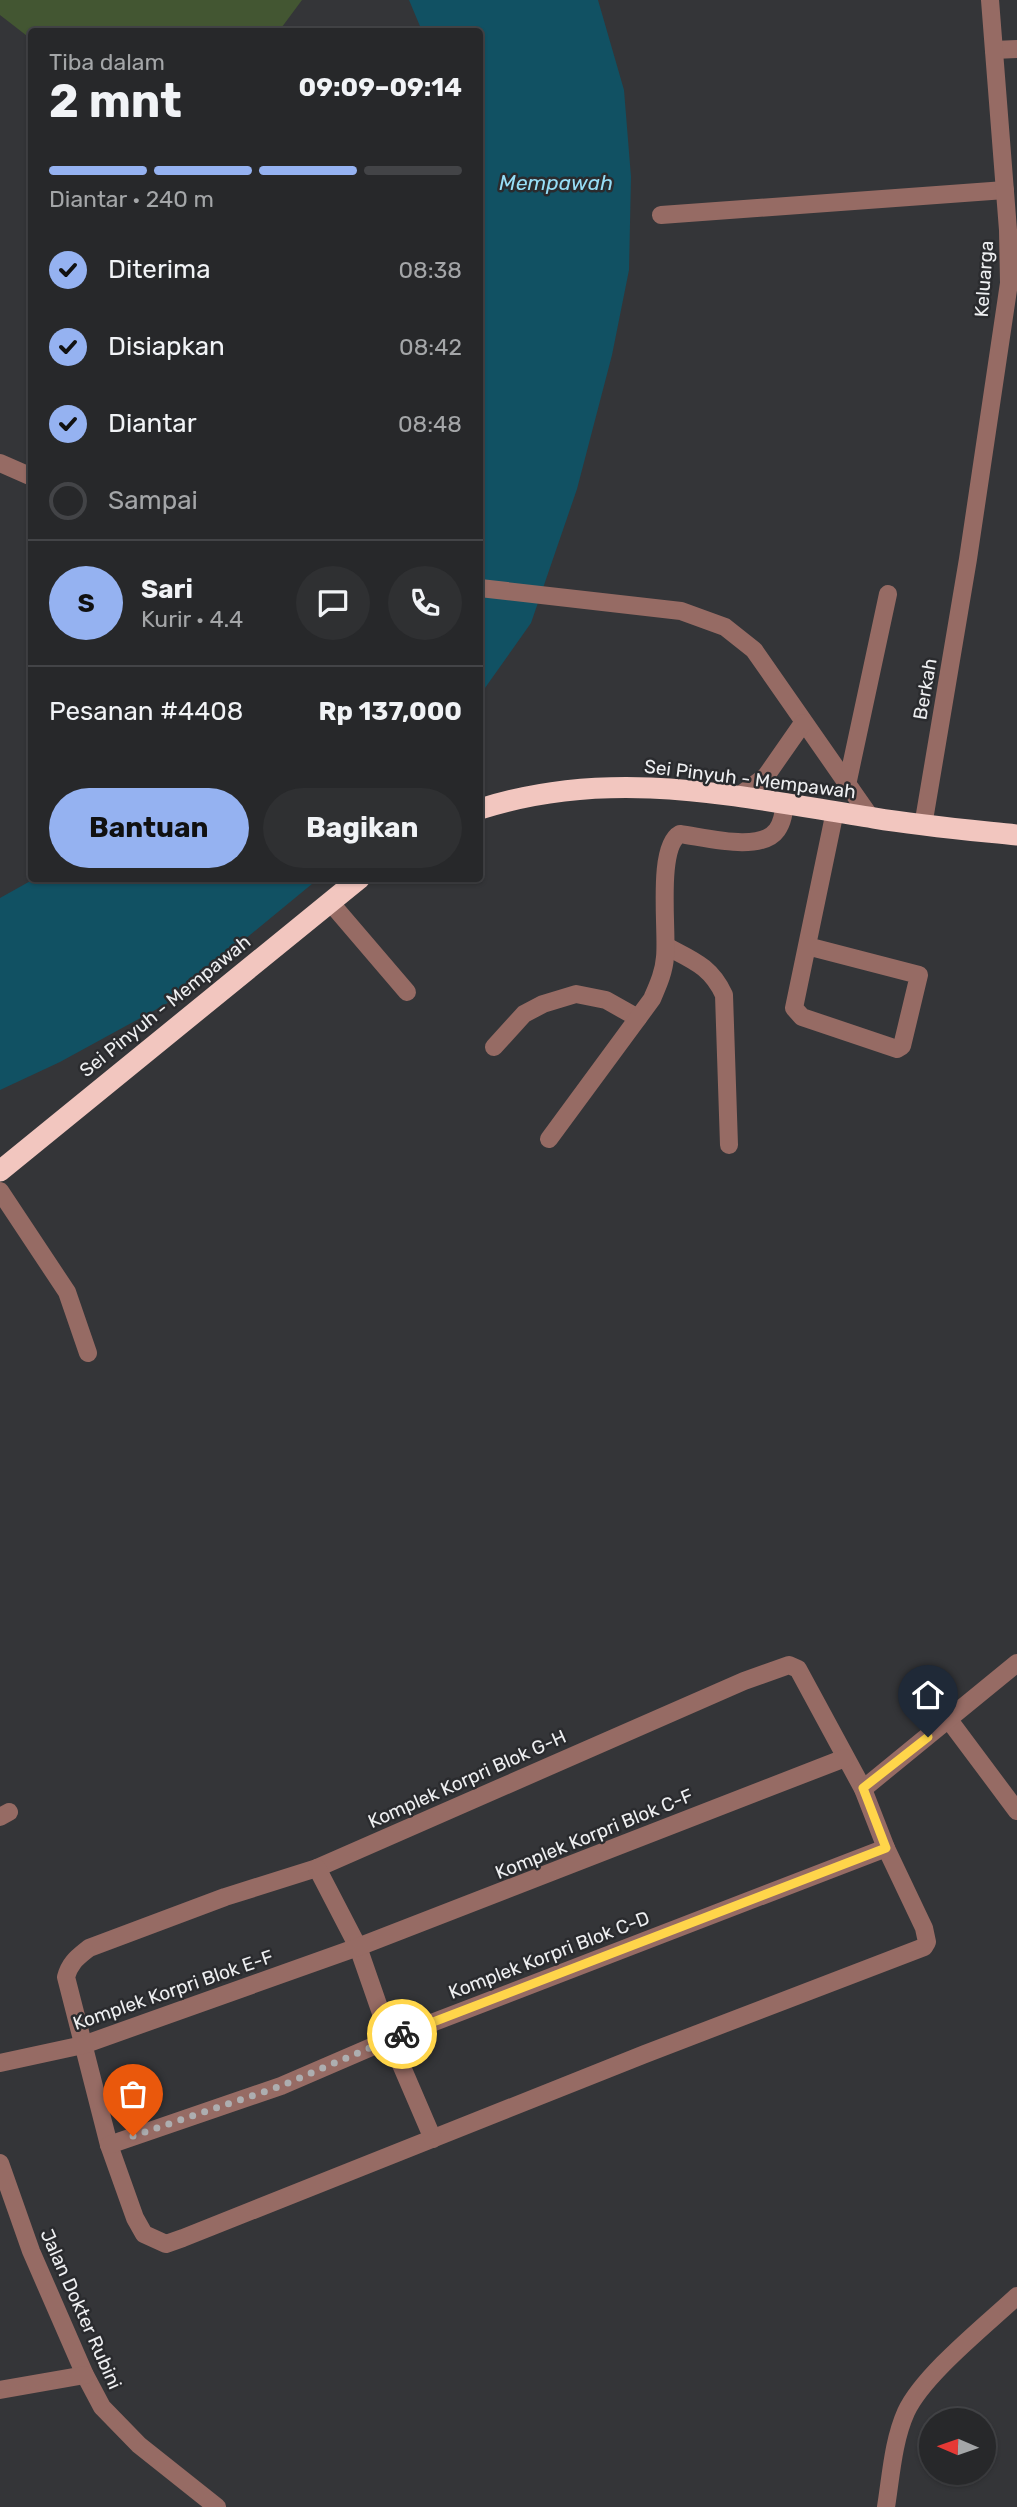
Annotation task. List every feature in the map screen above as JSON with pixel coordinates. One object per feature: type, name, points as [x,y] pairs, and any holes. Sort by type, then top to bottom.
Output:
[{"type":"highway","name":"Sei Pinyuh - Mempawah","points":[[483,808],[512,799],[570,789],[636,786],[739,796],[923,826],[1017,835]]},
{"type":"highway","name":"Sei Pinyuh - Mempawah","points":[[0,1171],[355,882]]},
{"type":"street","name":"Keluarga","points":[[968,559],[1009,283],[1005,190],[990,0]]},
{"type":"street","points":[[994,50],[1017,49]]},
{"type":"street","points":[[661,215],[1005,190]]},
{"type":"street","points":[[0,463],[28,475]]},
{"type":"street","name":"Berkah","points":[[923,826],[968,559]]},
{"type":"street","points":[[483,588],[681,611],[725,627],[754,650],[871,818]]},
{"type":"street","points":[[847,785],[888,594]]},
{"type":"street","points":[[739,796],[766,776],[803,723]]},
{"type":"street","points":[[549,1139],[652,999],[661,979],[666,946],[667,865],[669,848],[674,837],[680,834],[744,843],[758,841],[777,830],[785,802]]},
{"type":"street","points":[[807,946],[919,975],[902,1046],[897,1049],[802,1017],[794,1009],[807,946],[835,811]]},
{"type":"street","points":[[330,902],[407,992]]},
{"type":"street","points":[[666,946],[704,967],[717,979],[724,995],[729,1145]]},
{"type":"street","points":[[494,1046],[524,1014],[559,998],[576,994],[606,1000],[638,1018]]},
{"type":"street","points":[[0,1191],[67,1292],[88,1353]]},
{"type":"street","points":[[863,1788],[1017,1663]]},
{"type":"street","name":"Komplek Korpri Blok G-H","points":[[83,2045],[66,1977],[70,1964],[89,1948],[225,1897],[317,1868],[784,1666],[799,1669],[845,1758]]},
{"type":"street","points":[[949,1720],[1017,1811]]},
{"type":"street","points":[[83,2045],[109,2145],[135,2218],[144,2234],[166,2244],[645,2054],[924,1947],[927,1942],[924,1928],[886,1848],[863,1788],[845,1758]]},
{"type":"street","name":"Komplek Korpri Blok C-F","points":[[358,1947],[845,1758]]},
{"type":"street","name":"Komplek Korpri Blok C-D","points":[[109,2145],[281,2086],[390,2039],[886,1848]]},
{"type":"street","points":[[317,1868],[358,1947],[390,2039],[433,2139]]},
{"type":"street","name":"Komplek Korpri Blok E-F","points":[[0,2063],[83,2045],[358,1947]]},
{"type":"street","name":"Jalan Dokter Rubini","points":[[2,2173],[31,2251],[85,2375],[102,2407],[139,2445],[217,2507]]},
{"type":"street","points":[[886,2507],[900,2428],[906,2410],[935,2373],[1017,2296]]},
{"type":"street","points":[[0,2390],[85,2375]]},
{"type":"green space","points":[[0,0],[302,0],[281,28],[28,28],[28,37],[0,15]]},
{"type":"water","name":"Mempawah","points":[[409,0],[598,0],[624,90],[631,177],[629,270],[612,355],[577,489],[531,623],[483,691],[483,28],[421,28]]},
{"type":"water","points":[[29,882],[314,882],[166,1004],[60,1062],[0,1090],[0,898]]},
{"type":"way so far","points":[[133,2136],[281,2086],[402,2034]]},
{"type":"route","points":[[402,2034],[886,1848],[863,1788],[928,1737]]}]
